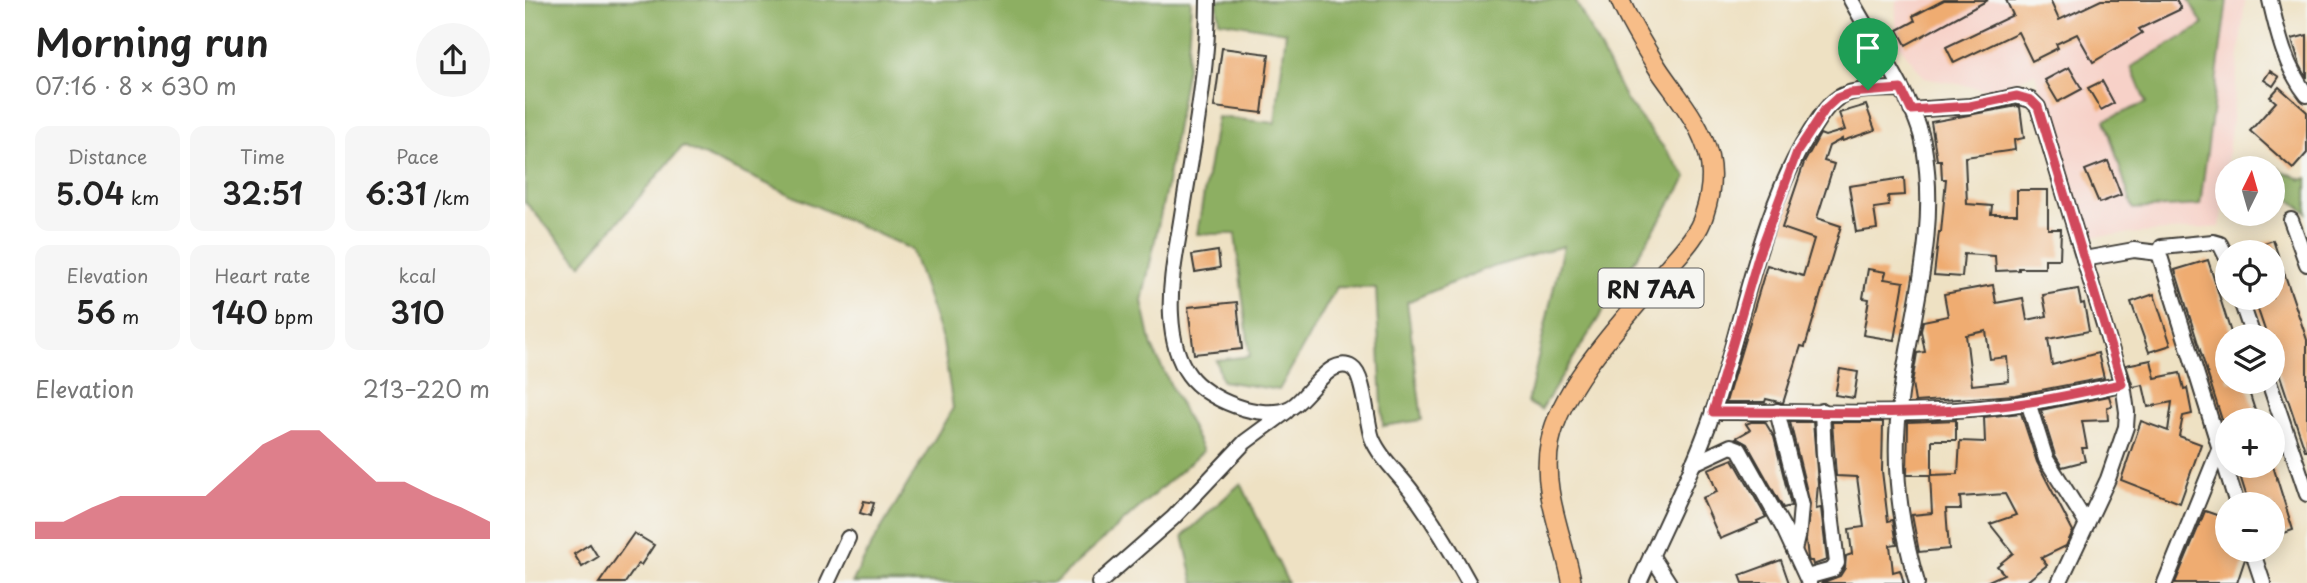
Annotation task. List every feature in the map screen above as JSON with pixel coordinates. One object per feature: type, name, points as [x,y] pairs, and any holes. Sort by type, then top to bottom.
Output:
[{"type":"main road","name":"RN 7AA","points":[[1576,582],[1551,498],[1549,446],[1555,422],[1567,396],[1585,370],[1689,242],[1704,216],[1711,183],[1710,159],[1701,132],[1641,42],[1620,0]]},
{"type":"street","points":[[1208,0],[1207,56],[1170,288],[1174,339],[1190,377],[1216,397],[1257,412],[1291,408]]},
{"type":"street","points":[[1851,0],[1901,89],[1924,144],[1930,211],[1928,241],[1900,413],[1897,490],[1901,520],[1917,583]]},
{"type":"street","points":[[2270,0],[2288,64],[2307,95]]},
{"type":"street","points":[[1639,583],[1713,412],[1759,254],[1797,152],[1826,108],[1837,98],[1850,93],[1901,89]]},
{"type":"street","points":[[1911,110],[1970,106],[2017,96],[2031,100],[2038,107],[2126,403],[2126,428],[2108,480],[2059,583]]},
{"type":"street","points":[[2291,220],[2307,264]]},
{"type":"street","points":[[2215,243],[2162,247],[2159,253],[2215,437]]},
{"type":"street","points":[[2084,259],[2134,250],[2159,253]]},
{"type":"street","points":[[1099,583],[1173,518],[1245,442],[1291,408],[1331,369],[1346,365],[1353,368],[1360,380],[1367,421],[1377,449],[1431,518],[1469,583]]},
{"type":"street","points":[[1713,412],[1900,413],[2028,402],[2122,384]]},
{"type":"street","points":[[2273,394],[2307,494]]},
{"type":"street","points":[[2028,402],[2046,459],[2087,524]]},
{"type":"street","points":[[1777,411],[1801,506],[1794,550]]},
{"type":"street","points":[[1692,464],[1731,446],[1739,449],[1808,580],[1832,570],[1837,563],[1824,455],[1822,411]]},
{"type":"street","points":[[2165,583],[2215,460]]},
{"type":"street","points":[[827,583],[848,538]]},
{"type":"street","points":[[1651,555],[1669,583]]},
{"type":"street","points":[[2256,562],[2263,583]]},
{"type":"shaded area","points":[[1896,0],[2245,0],[2228,156],[2215,156],[2215,226],[2220,227],[2086,237],[2035,73],[1990,90],[1925,78],[1896,41]]},
{"type":"green space","points":[[525,0],[1191,0],[1187,66],[1166,189],[1142,301],[1152,347],[1203,451],[1054,583],[852,583],[868,551],[953,408],[943,342],[911,249],[683,146],[581,265],[525,202]]},
{"type":"green space","points":[[1217,0],[1575,0],[1627,101],[1687,177],[1541,410],[1528,403],[1563,246],[1483,270],[1407,302],[1422,420],[1383,426],[1376,288],[1337,287],[1279,390],[1222,381],[1216,360],[1250,356],[1235,234],[1197,234],[1217,117],[1275,123],[1286,32],[1219,21]]},
{"type":"green space","points":[[2189,0],[2227,0],[2200,205],[2133,209],[2105,120],[2146,103],[2131,67],[2203,25]]},
{"type":"green space","points":[[2285,172],[2302,180],[2307,178],[2307,213],[2285,195]]},
{"type":"green space","points":[[1241,483],[1288,583],[1194,583],[1183,536]]},
{"type":"building","points":[[1944,0],[1988,0],[1906,45],[1898,30],[1915,21],[1913,16]]},
{"type":"building","points":[[2006,0],[2050,0],[2059,20],[2101,0],[2176,0],[2181,9],[2139,29],[2142,33],[2093,62],[2077,34],[2056,44],[2058,48],[2032,61],[2018,32],[1954,63],[1946,47],[2013,15]]},
{"type":"building","points":[[2307,35],[2307,78],[2292,39]]},
{"type":"building","points":[[1222,48],[1269,54],[1262,113],[1214,107]]},
{"type":"building","points":[[2069,67],[2082,89],[2058,102],[2045,80]]},
{"type":"building","points":[[2270,71],[2279,77],[2273,86],[2264,80]]},
{"type":"building","points":[[2102,81],[2114,103],[2101,110],[2088,88]]},
{"type":"building","points":[[2279,87],[2307,112],[2307,153],[2293,169],[2285,162],[2285,156],[2278,156],[2250,131],[2276,102],[2270,97]]},
{"type":"building","points":[[1866,105],[1875,130],[1842,139],[1829,146],[1824,161],[1834,164],[1817,218],[1841,226],[1805,347],[1801,346],[1783,403],[1766,399],[1765,402],[1726,402],[1767,265],[1803,276],[1814,239],[1782,228],[1804,163],[1820,134],[1825,136],[1845,130],[1839,113]]},
{"type":"building","points":[[2020,107],[2024,138],[2014,140],[2015,150],[1965,157],[1967,204],[1992,206],[1991,214],[2017,214],[2017,190],[2048,190],[2048,229],[2061,229],[2060,259],[2045,259],[2045,268],[1996,271],[1995,256],[1964,254],[1962,277],[1934,275],[1946,179],[1942,179],[1941,160],[1937,160],[1931,122]]},
{"type":"building","points":[[2108,161],[2121,195],[2099,203],[2085,170]]},
{"type":"building","points":[[1904,178],[1905,195],[1888,196],[1889,206],[1874,208],[1877,229],[1856,232],[1849,186]]},
{"type":"building","points":[[1218,251],[1220,268],[1195,272],[1192,255]]},
{"type":"building","points":[[2208,260],[2215,282],[2215,310],[2224,310],[2228,324],[2215,324],[2215,394],[2250,394],[2254,408],[2218,408],[2175,270]]},
{"type":"building","points":[[1868,269],[1886,272],[1884,279],[1904,282],[1894,340],[1863,335],[1869,299],[1863,298]]},
{"type":"building","points":[[2285,275],[2307,340],[2307,450],[2285,391],[2285,324],[2263,324],[2258,310],[2285,310]]},
{"type":"building","points":[[1993,285],[1996,303],[2023,298],[2027,320],[2047,316],[2043,295],[2078,289],[2081,304],[2084,303],[2089,331],[2048,339],[2052,365],[2098,353],[2104,378],[2015,395],[1915,402],[1912,383],[1917,353],[1925,352],[1921,331],[1923,321],[1948,316],[1944,294]],"holes":[[[1986,331],[1990,359],[2007,357],[2009,381],[1972,385],[1966,335]]]},
{"type":"building","points":[[2154,294],[2171,345],[2149,352],[2131,302]]},
{"type":"building","points":[[1237,302],[1242,349],[1194,354],[1188,307]]},
{"type":"building","points":[[2151,360],[2155,378],[2180,373],[2184,389],[2187,388],[2192,414],[2183,416],[2179,436],[2201,444],[2180,503],[2121,480],[2141,421],[2168,431],[2172,402],[2148,407],[2143,385],[2133,387],[2126,365]]},
{"type":"building","points":[[1840,369],[1858,372],[1854,398],[1835,395]]},
{"type":"building","points":[[2109,396],[2112,406],[2107,407],[2108,420],[2082,421],[2087,448],[2082,448],[2085,461],[2062,467],[2055,455],[2041,410]]},
{"type":"building","points":[[2021,413],[2037,462],[2073,531],[2066,546],[2041,558],[2047,565],[2025,583],[1984,583],[2004,574],[1997,566],[2013,553],[1990,524],[2016,515],[2005,494],[1960,497],[1961,509],[1946,509],[1949,549],[1919,552],[1912,515],[1932,513],[1930,475],[1958,474],[1960,441],[1985,442],[1984,417]]},
{"type":"building","points":[[1956,420],[1956,440],[1932,440],[1932,475],[1907,475],[1908,422]]},
{"type":"building","points":[[1765,422],[1774,437],[1791,506],[1783,508],[1747,444],[1736,438],[1750,430],[1746,424]]},
{"type":"building","points":[[1790,422],[1813,422],[1818,483],[1816,509],[1821,508],[1827,560],[1813,565],[1808,558],[1806,540],[1810,504]]},
{"type":"building","points":[[1832,422],[1883,422],[1882,471],[1888,521],[1893,520],[1897,544],[1890,545],[1893,572],[1900,570],[1904,583],[1821,583],[1840,576],[1845,568],[1846,556],[1852,554],[1849,529],[1864,527],[1857,477],[1836,476]]},
{"type":"building","points":[[1733,459],[1766,517],[1720,539],[1702,498],[1717,492],[1708,469]]},
{"type":"building","points":[[2241,478],[2277,478],[2281,492],[2245,492]]},
{"type":"building","points":[[864,501],[874,503],[870,516],[860,513]]},
{"type":"building","points":[[2285,504],[2293,530],[2285,533]]},
{"type":"building","points":[[2205,511],[2215,514],[2215,562],[2244,562],[2237,583],[2175,583]]},
{"type":"building","points":[[634,533],[654,545],[641,565],[638,564],[625,583],[599,583]]},
{"type":"building","points":[[590,544],[598,557],[582,567],[574,554]]},
{"type":"building","points":[[1781,560],[1789,583],[1743,583],[1740,575]]},
{"type":"route","points":[[1901,89],[1911,110],[1970,106],[2017,96],[2031,100],[2038,107],[2122,384],[2045,400],[1900,413],[1713,412],[1759,254],[1797,152],[1826,108],[1837,98],[1868,90],[1901,89]]}]
